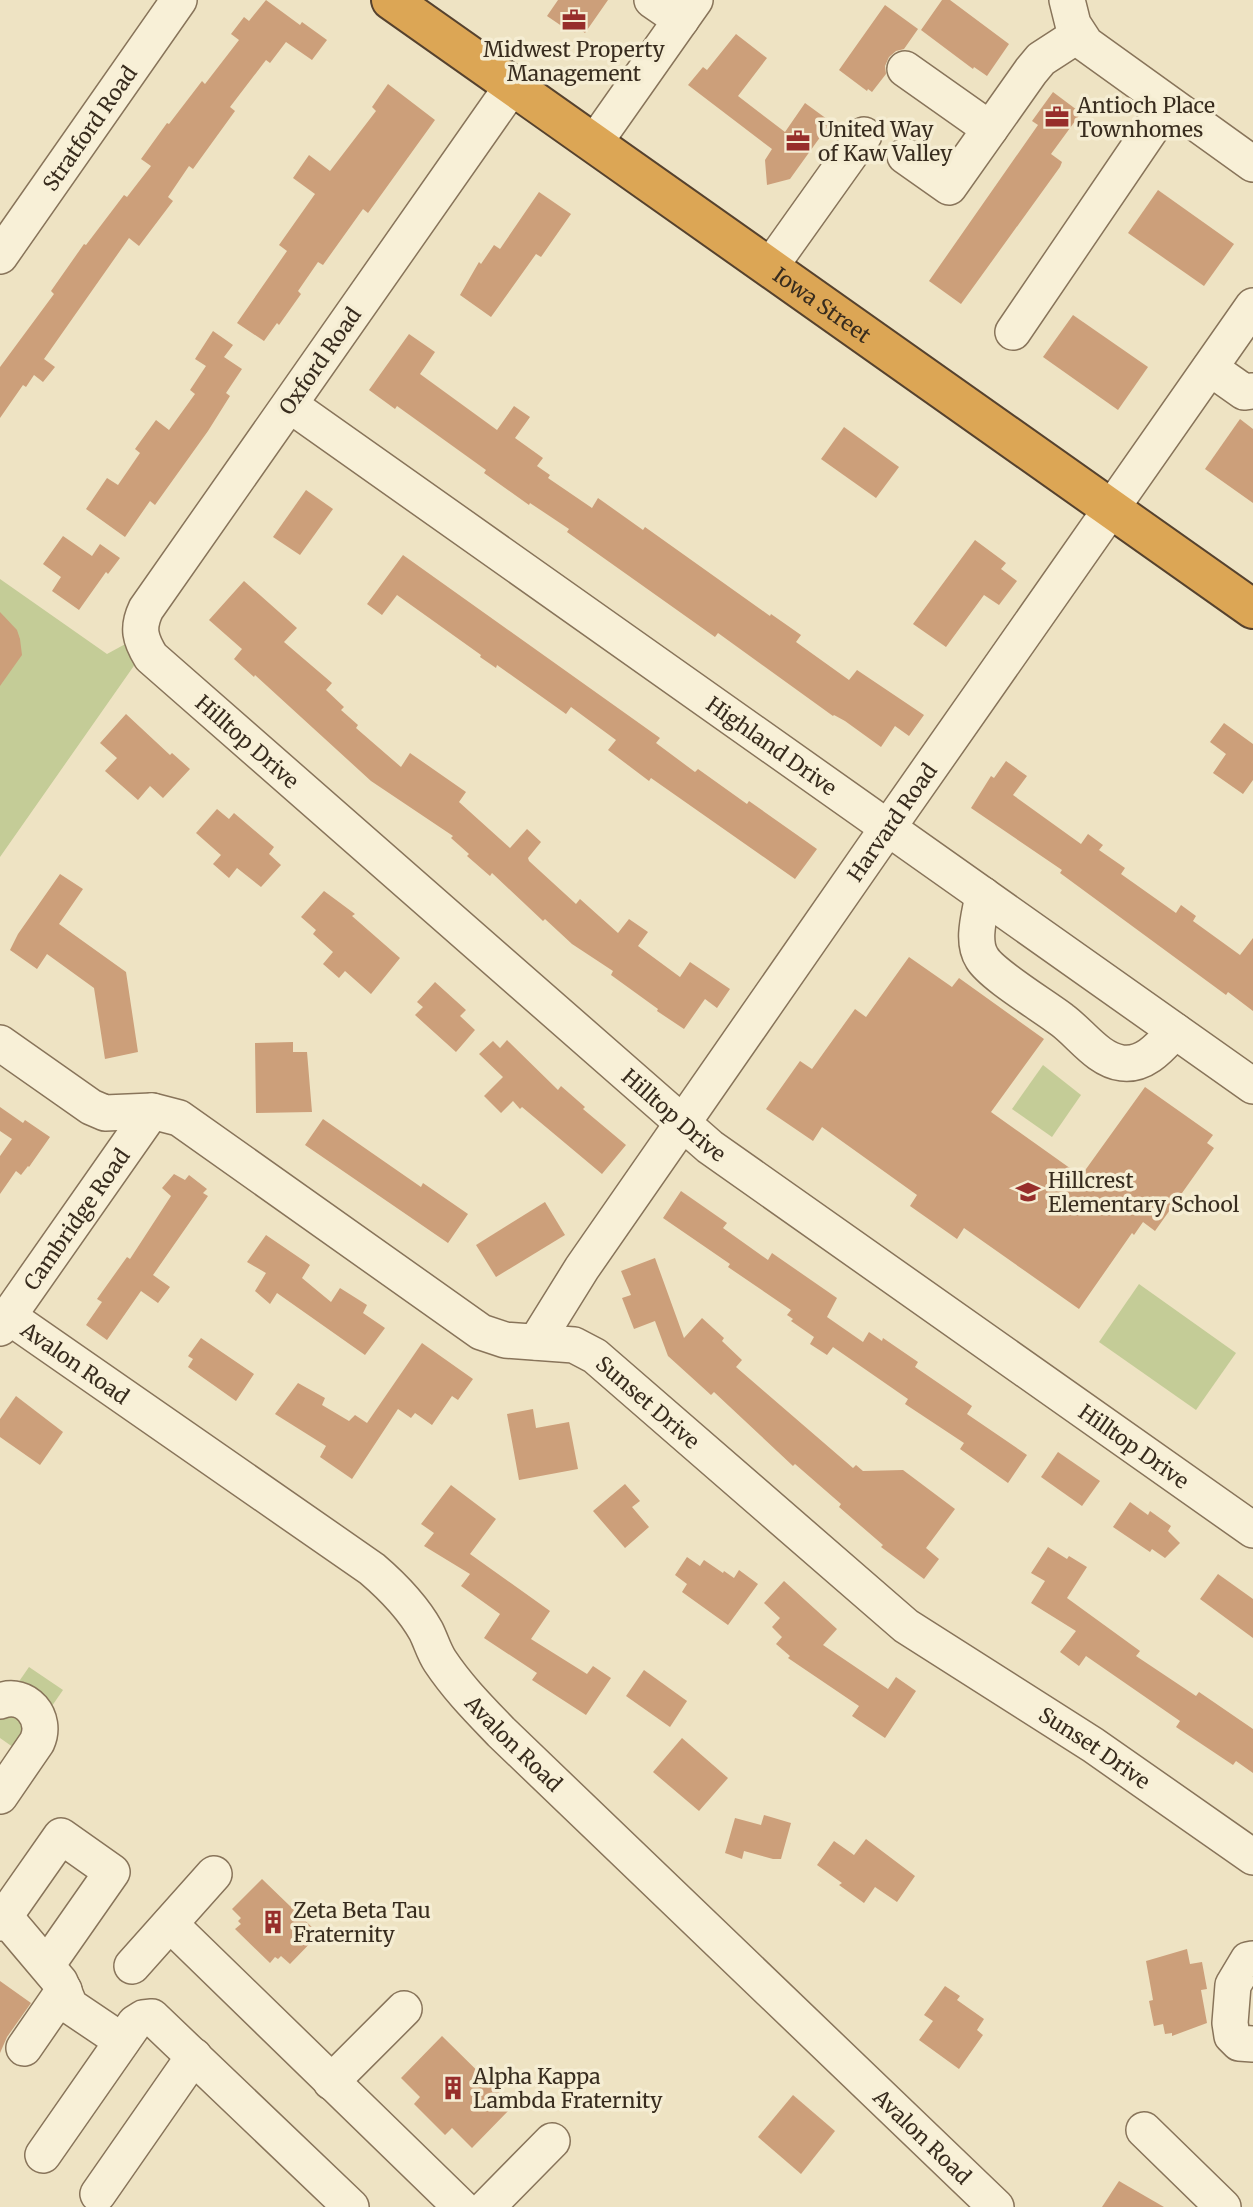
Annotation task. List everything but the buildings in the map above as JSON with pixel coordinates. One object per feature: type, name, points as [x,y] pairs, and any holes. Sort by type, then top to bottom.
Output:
[{"type":"highway","name":"Iowa Street","points":[[391,0],[1253,609]]},
{"type":"street","name":"Stratford Road","points":[[0,256],[179,0]]},
{"type":"street","points":[[595,142],[688,10],[652,0]]},
{"type":"street","points":[[1067,0],[1078,35],[1096,53],[1253,164]]},
{"type":"street","points":[[905,156],[949,187],[1041,59],[1078,35]]},
{"type":"street","points":[[905,69],[990,129]]},
{"type":"street","name":"Oxford Road","points":[[142,642],[140,622],[146,609],[513,85]]},
{"type":"street","points":[[1013,332],[1168,104]]},
{"type":"street","points":[[770,267],[864,135]]},
{"type":"street","name":"Harvard Road","points":[[536,1342],[582,1268],[1253,306]]},
{"type":"street","points":[[1210,368],[1251,395]]},
{"type":"street","name":"Highland Drive","points":[[290,405],[1253,1086]]},
{"type":"street","name":"Hilltop Drive","points":[[142,642],[152,657],[682,1125],[1253,1530]]},
{"type":"street","points":[[983,895],[977,942],[981,958],[991,969],[1064,1021],[1110,1060],[1124,1063],[1139,1061],[1155,1052],[1175,1031]]},
{"type":"street","name":"Sunset Drive","points":[[0,1043],[91,1107],[105,1113],[152,1111],[179,1118],[193,1126],[481,1332],[505,1340],[574,1345],[595,1356],[906,1626],[1093,1745],[1253,1857]]},
{"type":"street","name":"Cambridge Road","points":[[4,1322],[152,1111]]},
{"type":"street","name":"Avalon Road","points":[[4,1322],[391,1585],[425,1630],[438,1658],[461,1691],[493,1724],[996,2207]]},
{"type":"street","points":[[0,1701],[18,1699],[38,1716],[42,1724],[37,1742],[0,1796]]},
{"type":"street","points":[[24,2048],[55,1978],[112,1872],[61,1836],[2,1917],[55,1978],[71,2006],[122,2041]]},
{"type":"street","points":[[132,1966],[214,1874]]},
{"type":"street","points":[[170,1924],[461,2207]]},
{"type":"street","points":[[1253,1959],[1248,1960],[1233,1985],[1230,2023],[1232,2036],[1239,2043],[1253,2044]]},
{"type":"street","points":[[331,2082],[404,2009]]},
{"type":"street","points":[[43,2155],[135,2022],[152,2017],[351,2207]]},
{"type":"street","points":[[98,2194],[194,2056]]},
{"type":"street","points":[[1144,2130],[1223,2207]]},
{"type":"street","points":[[487,2207],[552,2141]]},
{"type":"green space","points":[[0,579],[107,654],[129,642],[138,660],[0,857]]},
{"type":"green space","points":[[1043,1065],[1081,1095],[1052,1137],[1012,1109]]},
{"type":"green space","points":[[1139,1284],[1236,1353],[1196,1410],[1099,1342]]},
{"type":"green space","points":[[29,1667],[63,1690],[20,1752],[0,1738],[0,1709]]},
{"type":"place","name":"Midwest Property Management","points":[[574,20]]},
{"type":"place","name":"Antioch Place Townhomes","points":[[1057,117]]},
{"type":"place","name":"United Way of Kaw Valley","points":[[798,141]]},
{"type":"place","name":"Hillcrest Elementary School","points":[[1028,1192]]},
{"type":"place","name":"Zeta Beta Tau Fraternity","points":[[273,1922]]},
{"type":"place","name":"Alpha Kappa Lambda Fraternity","points":[[453,2088]]}]
